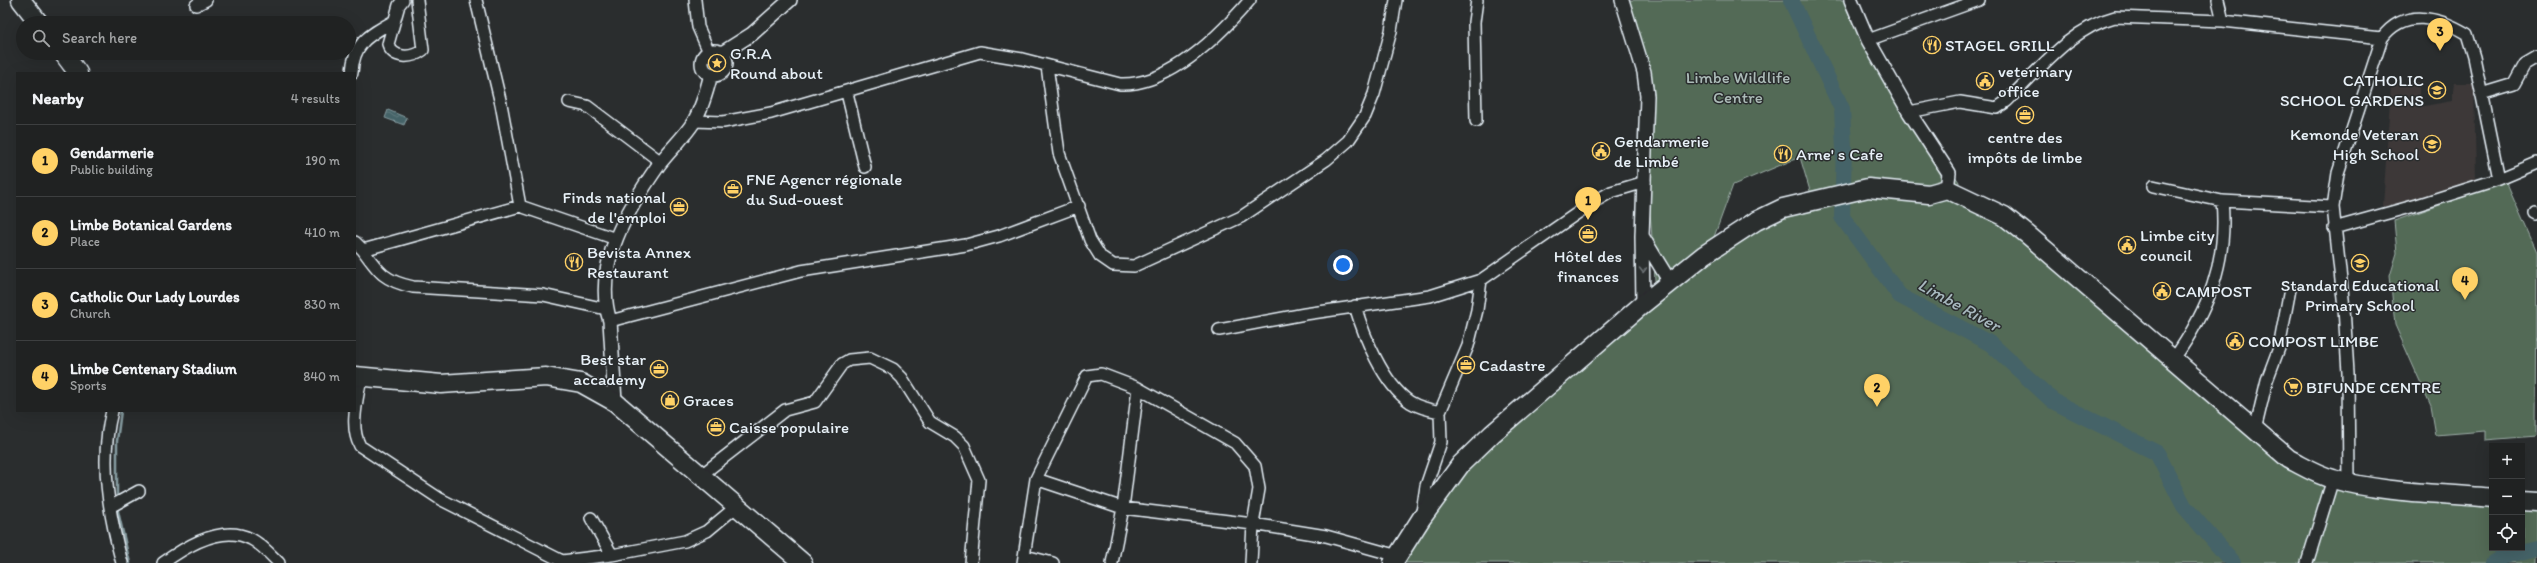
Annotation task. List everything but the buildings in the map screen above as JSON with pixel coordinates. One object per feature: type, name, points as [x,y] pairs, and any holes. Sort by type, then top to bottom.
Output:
[{"type":"highway","points":[[21,0],[34,16]]},
{"type":"highway","points":[[68,60],[77,72]]},
{"type":"highway","points":[[1395,560],[1421,519],[1466,459],[1643,304],[1704,255],[1756,220],[1783,208],[1868,188],[1929,194],[1947,189],[2004,216],[2288,459],[2341,481],[2489,498]]},
{"type":"highway","points":[[358,376],[441,384],[546,377],[581,383],[615,402],[803,563]]},
{"type":"highway","points":[[2525,501],[2537,502]]},
{"type":"street","points":[[403,0],[399,5],[388,44],[390,50],[395,55],[405,56],[417,54],[423,50],[417,0]]},
{"type":"street","points":[[476,0],[502,104],[520,206]]},
{"type":"street","points":[[695,0],[698,27],[715,53],[726,66],[720,73],[711,74],[704,68],[703,59],[715,53],[752,34],[789,0]]},
{"type":"street","points":[[694,122],[723,122],[752,118],[847,92],[980,52],[996,54],[1120,84],[1132,85],[1145,81],[1199,51],[1216,37],[1250,0]]},
{"type":"street","points":[[1047,66],[1059,153],[1090,240],[1100,256],[1113,265],[1134,266],[1152,260],[1240,217],[1326,160],[1348,141],[1365,116],[1374,94],[1390,31],[1396,0]]},
{"type":"street","points":[[1476,121],[1474,22],[1477,0]]},
{"type":"street","points":[[1622,0],[1644,72],[1647,96],[1642,236],[1643,304]]},
{"type":"street","points":[[1851,0],[1868,40],[1908,112],[1949,173],[1947,189]]},
{"type":"street","points":[[1868,40],[1979,0]]},
{"type":"street","points":[[2218,0],[2223,21]]},
{"type":"street","points":[[1908,112],[1960,102],[1997,108],[2007,101],[2077,34],[2098,21],[2115,17],[2223,21],[2382,38]]},
{"type":"street","points":[[2307,563],[2341,481],[2344,308],[2334,228],[2333,207],[2338,173],[2382,38],[2398,22],[2415,18],[2439,20],[2453,25],[2467,34],[2474,57],[2499,178]]},
{"type":"street","points":[[356,51],[359,46],[394,21]]},
{"type":"street","points":[[2481,94],[2514,84],[2525,64],[2537,58]]},
{"type":"street","points":[[352,72],[353,60]]},
{"type":"street","points":[[615,402],[608,315],[608,269],[616,239],[632,204],[661,162],[694,122],[711,74]]},
{"type":"street","points":[[847,92],[865,167]]},
{"type":"street","points":[[569,102],[587,106],[661,162]]},
{"type":"street","points":[[2334,228],[2387,215],[2499,178],[2537,163]]},
{"type":"street","points":[[1219,330],[1355,306],[1430,296],[1481,280],[1592,203],[1611,192],[1645,182]]},
{"type":"street","points":[[2152,186],[2222,201],[2333,207]]},
{"type":"street","points":[[2173,360],[2195,327],[2215,284],[2223,245],[2222,201]]},
{"type":"street","points":[[616,239],[520,206],[359,246],[376,269],[393,283],[413,287],[542,295],[608,315],[801,271],[966,245],[1000,236],[1078,206]]},
{"type":"street","points":[[1642,236],[1670,282]]},
{"type":"street","points":[[1421,519],[1426,486],[1441,442],[1440,412],[1468,346],[1478,310],[1481,280]]},
{"type":"street","points":[[2255,430],[2267,380],[2278,348],[2290,289]]},
{"type":"street","points":[[1355,306],[1369,347],[1393,384],[1410,402],[1440,412]]},
{"type":"street","points":[[700,476],[785,410],[815,402],[842,364],[860,358],[879,360],[902,378],[930,422],[956,437],[964,446],[975,467],[979,480],[971,563]]},
{"type":"street","points":[[1053,563],[1024,560],[1036,479],[1087,376],[1101,374],[1138,388],[1235,443],[1255,466],[1259,489],[1253,524],[1251,563]]},
{"type":"street","points":[[356,409],[358,376]]},
{"type":"street","points":[[1112,563],[1123,508],[1138,388]]},
{"type":"street","points":[[112,412],[105,460],[110,507],[122,563]]},
{"type":"street","points":[[356,412],[355,438],[360,446],[440,499],[557,562],[612,555],[685,541],[707,531],[737,506]]},
{"type":"street","points":[[1036,479],[1123,508],[1253,524],[1326,536],[1395,560]]},
{"type":"street","points":[[110,507],[139,491]]},
{"type":"street","points":[[591,518],[612,555]]},
{"type":"street","points":[[163,563],[200,540],[235,534],[253,539],[279,563]]},
{"type":"shaded area","name":"Kemonde Veteran High School","points":[[2419,82],[2419,107],[2452,101],[2454,83],[2474,83],[2476,182],[2390,207],[2383,206],[2391,85]]},
{"type":"green space","name":"Limbe Wildlife Centre","points":[[1625,0],[1852,0],[1917,120],[1959,182],[1956,201],[2004,221],[2330,481],[2489,499],[2489,551],[2525,551],[2525,501],[2537,503],[2537,563],[1396,563],[1464,463],[1656,293],[1648,184],[1650,87]],"holes":[[[1800,157],[1813,201],[1707,256],[1733,185]]]},
{"type":"green space","points":[[2506,182],[2537,252],[2536,436],[2485,440],[2485,431],[2436,435],[2431,406],[2395,325],[2390,276],[2397,253],[2394,221]]},
{"type":"water","points":[[388,110],[407,118],[404,125],[385,118]]},
{"type":"waterway","name":"Limbe River","points":[[1791,0],[1842,109],[1844,148],[1842,217],[1900,296],[1991,344],[2053,401],[2157,453],[2184,506],[2233,563]]},
{"type":"waterway","points":[[117,498],[117,441],[121,412]]},
{"type":"waterway","points":[[117,507],[130,563]]},
{"type":"waterway","name":"Limbe River","points":[[2493,563],[2505,556],[2537,548]]},
{"type":"place","name":"STAGEL GRILL","points":[[1932,45]]},
{"type":"place","name":"Catholic Our Lady Lourdes","points":[[2440,51]]},
{"type":"place","name":"G.R.A Round about","points":[[717,63]]},
{"type":"place","name":"veterinary office","points":[[1985,81]]},
{"type":"place","name":"CATHOLIC SCHOOL GARDENS","points":[[2437,90]]},
{"type":"place","name":"centre des impôts de limbe","points":[[2025,115]]},
{"type":"place","name":"Kemonde Veteran High School","points":[[2432,144]]},
{"type":"place","name":"Gendarmerie de Limbé","points":[[1601,151]]},
{"type":"place","name":"Arne' s Cafe","points":[[1783,154]]},
{"type":"place","name":"FNE Agencr régionale du Sud-ouest","points":[[733,189]]},
{"type":"place","name":"Finds national de l'emploi","points":[[679,207]]},
{"type":"place","name":"Gendarmerie","points":[[1588,220]]},
{"type":"place","name":"Hôtel des finances","points":[[1588,234]]},
{"type":"place","name":"Limbe city council","points":[[2127,245]]},
{"type":"place","name":"Bevista Annex Restaurant","points":[[574,262]]},
{"type":"place","name":"Standard Educational Primary School","points":[[2360,263]]},
{"type":"place","name":"CAMPOST","points":[[2162,291]]},
{"type":"place","name":"Limbe Centenary Stadium","points":[[2465,300]]},
{"type":"place","name":"COMPOST LIMBE","points":[[2235,341]]},
{"type":"place","name":"Cadastre","points":[[1466,365]]},
{"type":"place","name":"Best star accademy","points":[[659,369]]},
{"type":"place","name":"BIFUNDE CENTRE","points":[[2293,387]]},
{"type":"place","name":"Graces","points":[[670,400]]},
{"type":"place","name":"Limbe Botanical Gardens","points":[[1877,407]]},
{"type":"place","name":"Caisse populaire","points":[[716,427]]}]
